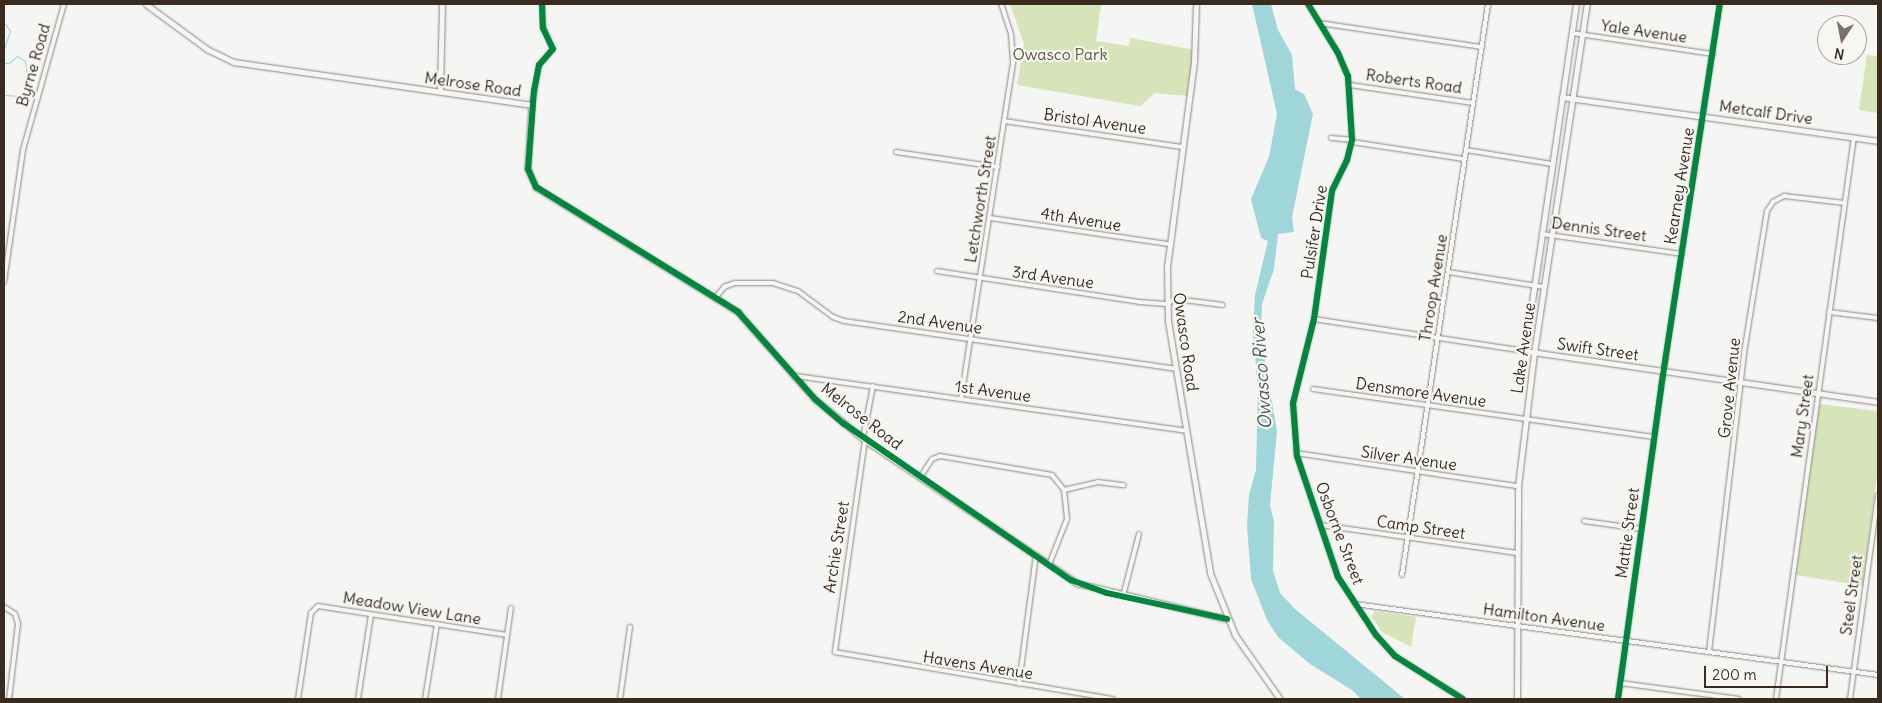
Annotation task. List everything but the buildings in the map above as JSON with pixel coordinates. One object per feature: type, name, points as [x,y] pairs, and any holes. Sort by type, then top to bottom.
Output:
[{"type":"main road","name":"Owasco Road","points":[[1196,4],[1196,45],[1169,244],[1166,304],[1207,560],[1227,619],[1246,653],[1280,699]]},
{"type":"main road","name":"Lake Avenue","points":[[1525,351],[1576,4]]},
{"type":"main road","name":"Lake Avenue","points":[[1534,353],[1587,4]]},
{"type":"main road","name":"Swift Street","points":[[1525,351],[1878,402]]},
{"type":"street","name":"Byrne Road","points":[[4,282],[22,150],[64,4]]},
{"type":"street","name":"Melrose Road","points":[[146,4],[207,50],[234,62],[532,105],[528,170],[536,188],[716,297],[748,321],[825,408],[864,439],[1077,583],[1123,596],[1227,619]]},
{"type":"street","points":[[440,92],[442,4]]},
{"type":"street","points":[[532,105],[539,65],[553,49],[543,28],[542,4]]},
{"type":"street","name":"Letchworth Street","points":[[961,399],[998,167],[1014,52],[1001,4]]},
{"type":"street","name":"Pulsifer Drive","points":[[1299,387],[1314,319],[1332,191],[1352,141],[1350,85],[1341,58],[1308,4]]},
{"type":"street","name":"Throop Avenue","points":[[1402,575],[1488,4]]},
{"type":"street","name":"Kearney Avenue","points":[[1664,372],[1720,4]]},
{"type":"street","points":[[1319,23],[1482,47]]},
{"type":"street","name":"Yale Avenue","points":[[1572,33],[1713,54]]},
{"type":"street","name":"Roberts Road","points":[[1350,85],[1473,103]]},
{"type":"street","name":"Metcalf Drive","points":[[1562,97],[1573,97],[1878,141]]},
{"type":"street","name":"Bristol Avenue","points":[[1004,121],[1182,147]]},
{"type":"street","name":"Mary Street","points":[[1776,699],[1854,137]]},
{"type":"street","points":[[1330,138],[1464,159]]},
{"type":"street","points":[[1466,150],[1552,164]]},
{"type":"street","points":[[896,152],[998,167]]},
{"type":"street","name":"Grove Avenue","points":[[1709,652],[1742,383],[1769,206],[1784,196],[1845,203]]},
{"type":"street","name":"4th Avenue","points":[[990,218],[1169,244]]},
{"type":"street","name":"Dennis Street","points":[[1542,234],[1682,254]]},
{"type":"street","name":"3rd Avenue","points":[[937,271],[980,279],[1166,304]]},
{"type":"street","points":[[1448,272],[1544,287]]},
{"type":"street","name":"2nd Avenue","points":[[716,297],[724,287],[735,283],[781,284],[805,295],[839,320],[1176,369]]},
{"type":"street","points":[[1166,304],[1172,299],[1223,305]]},
{"type":"street","points":[[1829,312],[1878,318]]},
{"type":"street","name":"Swift Street","points":[[1314,319],[1525,351]]},
{"type":"street","name":"Lake Avenue","points":[[1517,699],[1518,486],[1534,353]]},
{"type":"street","name":"Mattie Street","points":[[1618,699],[1664,372]]},
{"type":"street","name":"1st Avenue","points":[[796,376],[1186,431]]},
{"type":"street","name":"Archie Street","points":[[840,656],[833,647],[873,386]]},
{"type":"street","name":"Osborne Street","points":[[1299,387],[1292,417],[1296,453],[1338,577],[1355,604],[1394,656],[1462,699]]},
{"type":"street","name":"Densmore Avenue","points":[[1313,389],[1654,437]]},
{"type":"street","name":"Silver Avenue","points":[[1296,453],[1518,486]]},
{"type":"street","points":[[921,476],[933,458],[944,456],[1044,471],[1055,477],[1064,490],[1066,524],[1049,565]]},
{"type":"street","points":[[1064,490],[1098,482],[1124,485]]},
{"type":"street","name":"Steel Street","points":[[1850,699],[1878,495]]},
{"type":"street","points":[[1584,520],[1641,529]]},
{"type":"street","name":"Camp Street","points":[[1321,525],[1517,553]]},
{"type":"street","points":[[1123,596],[1139,534]]},
{"type":"street","points":[[1019,684],[1036,555]]},
{"type":"street","name":"Hamilton Avenue","points":[[1355,604],[1878,675]]},
{"type":"street","points":[[4,607],[15,614],[18,624],[9,699]]},
{"type":"street","name":"Meadow View Lane","points":[[298,699],[314,608],[507,635]]},
{"type":"street","points":[[498,699],[511,608]]},
{"type":"street","points":[[358,699],[371,615]]},
{"type":"street","points":[[425,699],[437,624]]},
{"type":"street","points":[[620,699],[630,627]]},
{"type":"street","name":"Havens Avenue","points":[[840,656],[1112,699]]},
{"type":"street","points":[[1620,683],[1739,699]]},
{"type":"green space","name":"Owasco Park","points":[[1010,4],[1101,4],[1096,41],[1129,46],[1130,38],[1195,50],[1189,96],[1155,93],[1140,106],[1017,85],[1024,44]]},
{"type":"green space","points":[[1867,55],[1878,56],[1878,113],[1859,110]]},
{"type":"green space","points":[[1819,404],[1878,411],[1878,468],[1863,586],[1796,575]]},
{"type":"green space","points":[[1375,611],[1416,617],[1411,647],[1382,632],[1371,616]]},
{"type":"water","name":"Owasco River","points":[[1252,4],[1271,4],[1278,30],[1292,55],[1295,89],[1304,94],[1313,114],[1292,217],[1294,232],[1278,234],[1274,269],[1262,304],[1261,339],[1277,431],[1270,505],[1274,522],[1273,571],[1280,593],[1295,609],[1405,699],[1361,699],[1352,690],[1310,664],[1278,637],[1267,620],[1251,579],[1247,526],[1249,495],[1256,470],[1258,391],[1253,332],[1255,295],[1268,241],[1261,238],[1251,199],[1269,157],[1277,114]]},
{"type":"waterway","points":[[4,22],[10,31],[4,48]]},
{"type":"waterway","points":[[4,63],[9,63],[17,56],[25,61],[28,86],[22,96],[4,95]]},
{"type":"cycle path","points":[[542,4],[543,28],[553,49],[539,65],[534,90],[528,169],[536,187],[738,312],[815,399],[843,423],[1071,580],[1107,593],[1227,619]]},
{"type":"cycle path","points":[[1308,4],[1338,53],[1348,76],[1352,140],[1347,160],[1332,191],[1314,319],[1293,403],[1297,456],[1338,577],[1376,635],[1395,656],[1463,699]]},
{"type":"cycle path","points":[[1618,699],[1661,388],[1720,4]]}]
